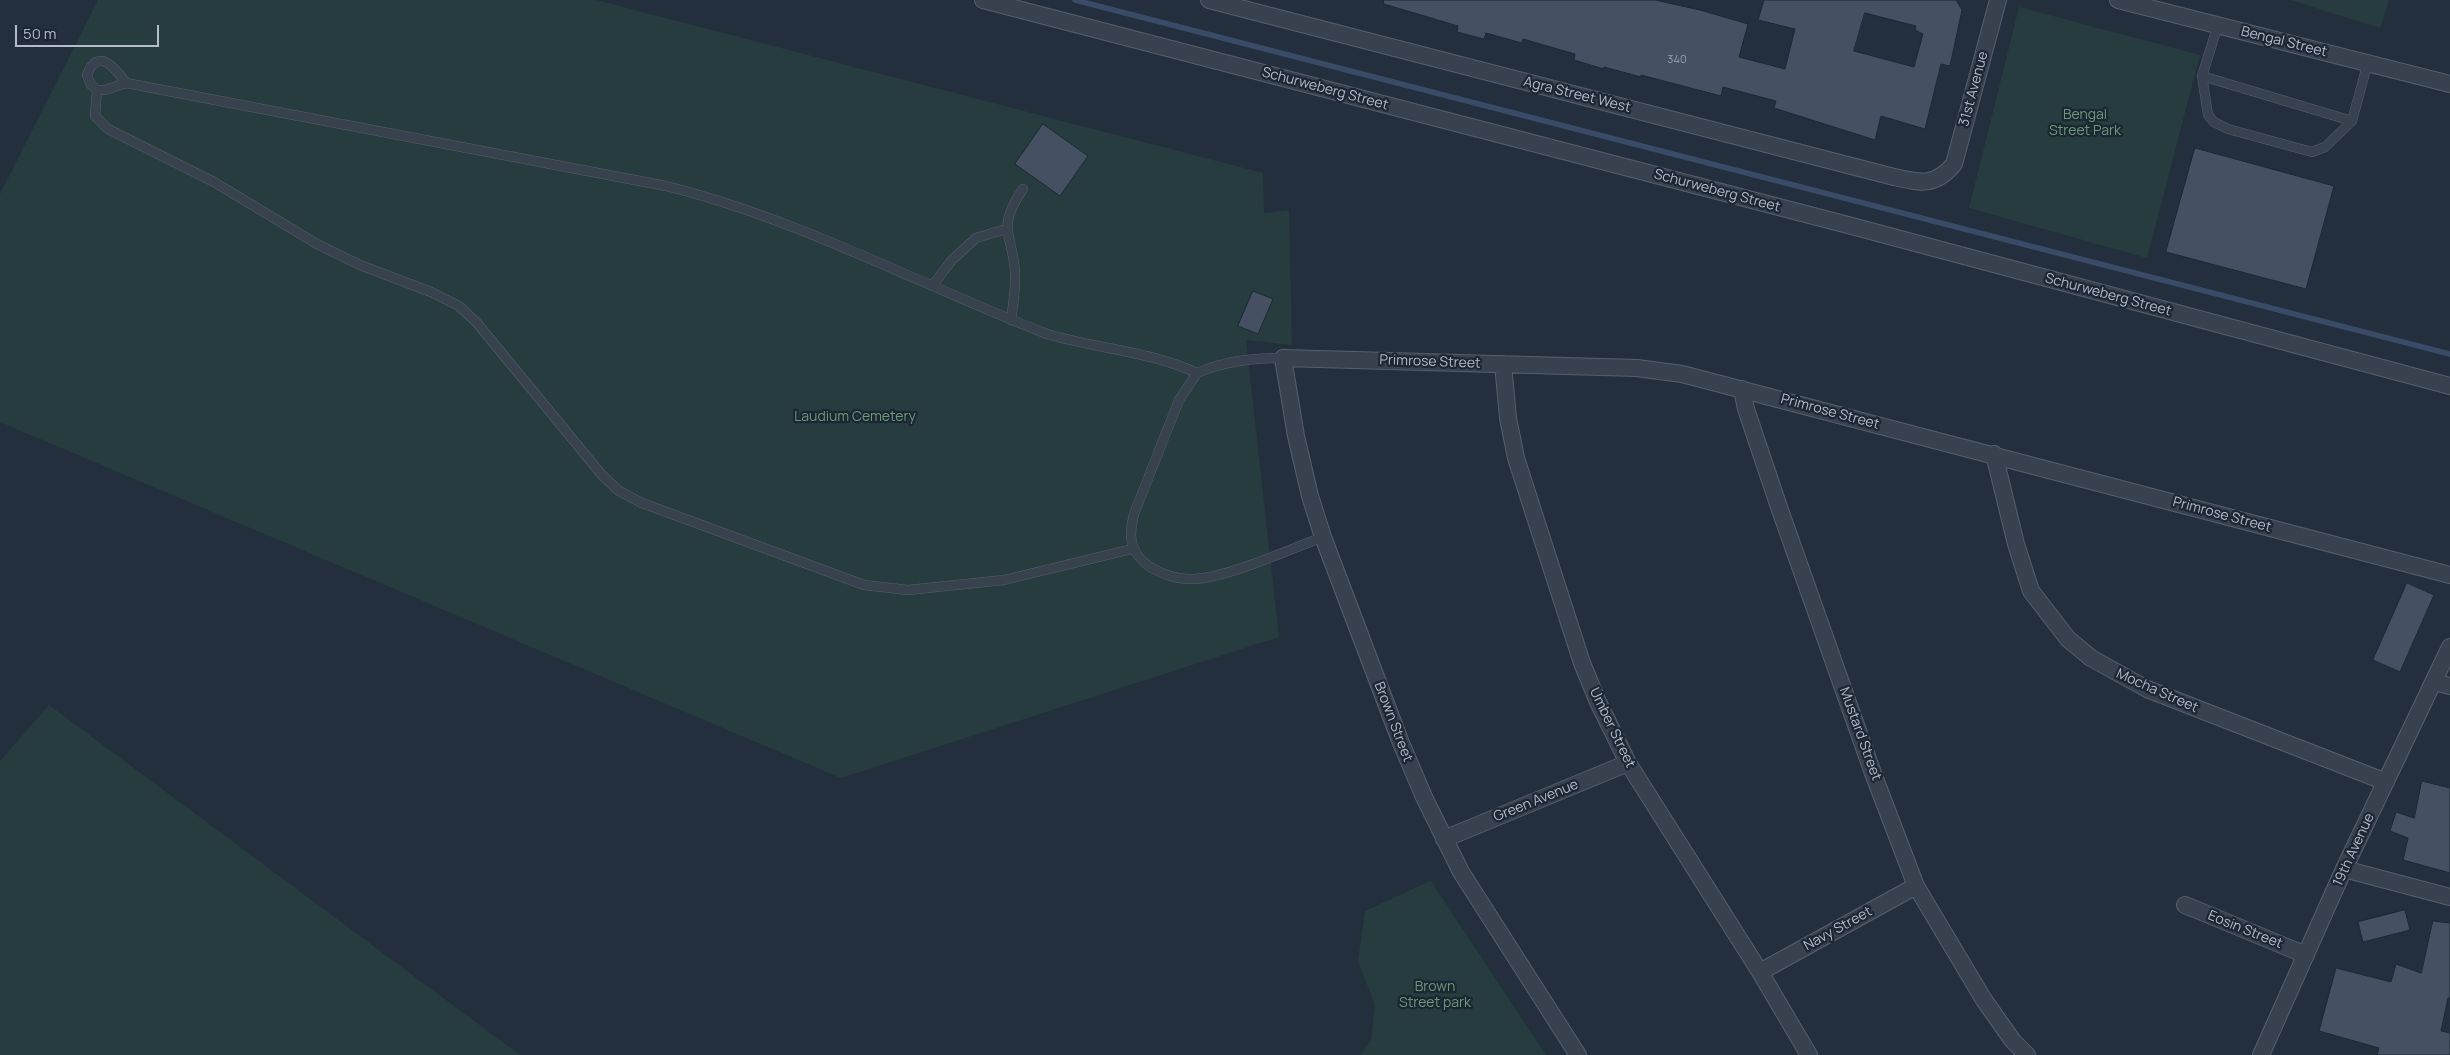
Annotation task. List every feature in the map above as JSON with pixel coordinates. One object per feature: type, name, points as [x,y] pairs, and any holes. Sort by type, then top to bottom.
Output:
[{"type":"street","name":"Schurweberg Street","points":[[983,0],[1858,228],[2450,386]]},
{"type":"street","name":"Agra Street West","points":[[1209,0],[1913,182],[1929,182],[1945,175]]},
{"type":"street","name":"31st Avenue","points":[[1945,175],[1954,164],[1998,0]]},
{"type":"street","name":"Bengal Street","points":[[2118,0],[2450,84]]},
{"type":"street","name":"Primrose Street","points":[[1283,358],[1637,368],[1682,374],[1994,454],[2450,575]]},
{"type":"street","name":"Brown Street","points":[[1283,358],[1298,445],[1310,496],[1323,537],[1401,743],[1461,872],[1578,1055]]},
{"type":"street","name":"Umber Street","points":[[1503,364],[1509,426],[1516,458],[1582,663],[1628,763],[1760,972],[1809,1055]]},
{"type":"street","name":"Mustard Street","points":[[1742,389],[1746,409],[1780,510],[1874,776],[1916,886],[1984,1000],[2013,1041],[2027,1055]]},
{"type":"street","name":"Mocha Street","points":[[1994,454],[2016,544],[2031,591],[2068,639],[2114,672],[2146,689],[2386,782]]},
{"type":"street","name":"19th Avenue","points":[[2261,1055],[2344,869],[2386,782],[2442,684],[2450,647]]},
{"type":"street","name":"Green Avenue","points":[[1444,839],[1628,763]]},
{"type":"street","points":[[2344,869],[2450,897]]},
{"type":"street","name":"Navy Street","points":[[1760,972],[1916,886]]},
{"type":"street","name":"Eosin Street","points":[[2185,905],[2306,955]]},
{"type":"lane","points":[[2218,25],[2202,76],[2208,115],[2214,122],[2228,129],[2312,152],[2325,147],[2352,121],[2368,62]]},
{"type":"lane","points":[[126,84],[114,66],[107,62],[97,62],[90,66],[87,75],[91,84],[97,90],[105,90],[126,84],[666,186],[708,196],[746,209],[1011,320],[1084,345],[1149,355],[1196,372],[1179,400],[1134,514],[1130,531],[1132,549],[1151,569],[1173,577],[1192,580],[1232,570],[1323,537]]},
{"type":"lane","points":[[2202,76],[2352,121]]},
{"type":"lane","points":[[97,90],[95,116],[108,130],[214,182],[317,244],[360,265],[431,292],[459,306],[477,323],[602,475],[619,491],[642,503],[864,585],[908,590],[1004,580],[1132,549]]},
{"type":"lane","points":[[1011,320],[1015,273],[1006,229],[1014,203],[1023,189]]},
{"type":"lane","points":[[932,286],[952,260],[976,238],[1006,229]]},
{"type":"lane","name":"Primrose Street","points":[[1196,372],[1247,358],[1283,358]]},
{"type":"green space","name":"Laudium Cemetery","points":[[98,0],[596,0],[1263,173],[1264,213],[1289,210],[1292,345],[1246,340],[1279,637],[841,778],[0,422],[0,194]]},
{"type":"green space","points":[[2290,0],[2389,0],[2380,28]]},
{"type":"green space","name":"Bengal Street Park","points":[[2019,7],[2200,55],[2147,258],[1969,208]]},
{"type":"green space","points":[[49,705],[520,1055],[0,1055],[0,761]]},
{"type":"green space","name":"Brown Street park","points":[[1430,881],[1546,1055],[1360,1055],[1371,1041],[1375,1005],[1358,961],[1365,911]]},
{"type":"building","points":[[1384,0],[1655,0],[1700,10],[1748,24],[1739,57],[1785,69],[1795,29],[1758,20],[1764,0],[1956,0],[1962,10],[1950,66],[1941,64],[1925,129],[1881,116],[1875,140],[1774,108],[1776,101],[1723,87],[1721,96],[1641,75],[1641,77],[1604,67],[1604,69],[1574,60],[1575,54],[1523,39],[1522,43],[1486,33],[1484,39],[1457,32],[1458,26],[1384,4]],"holes":[[[1865,13],[1916,26],[1915,30],[1923,34],[1914,67],[1854,51]]]},
{"type":"building","points":[[1043,124],[1088,156],[1060,196],[1015,164]]},
{"type":"building","points":[[2195,148],[2334,186],[2306,289],[2166,252]]},
{"type":"building","points":[[1253,291],[1273,299],[1258,334],[1238,326]]},
{"type":"building","points":[[2407,583],[2434,595],[2400,672],[2373,660]]},
{"type":"building","points":[[2422,781],[2450,788],[2450,873],[2403,860],[2408,838],[2390,831],[2396,812],[2414,818]]},
{"type":"building","points":[[2405,910],[2410,930],[2363,942],[2358,922]]},
{"type":"building","points":[[2433,921],[2450,923],[2450,998],[2448,998],[2441,1031],[2450,1033],[2450,1055],[2377,1055],[2379,1048],[2319,1031],[2336,968],[2391,982],[2396,964],[2421,973]]},
{"type":"waterway","points":[[1075,0],[2450,354]]}]
